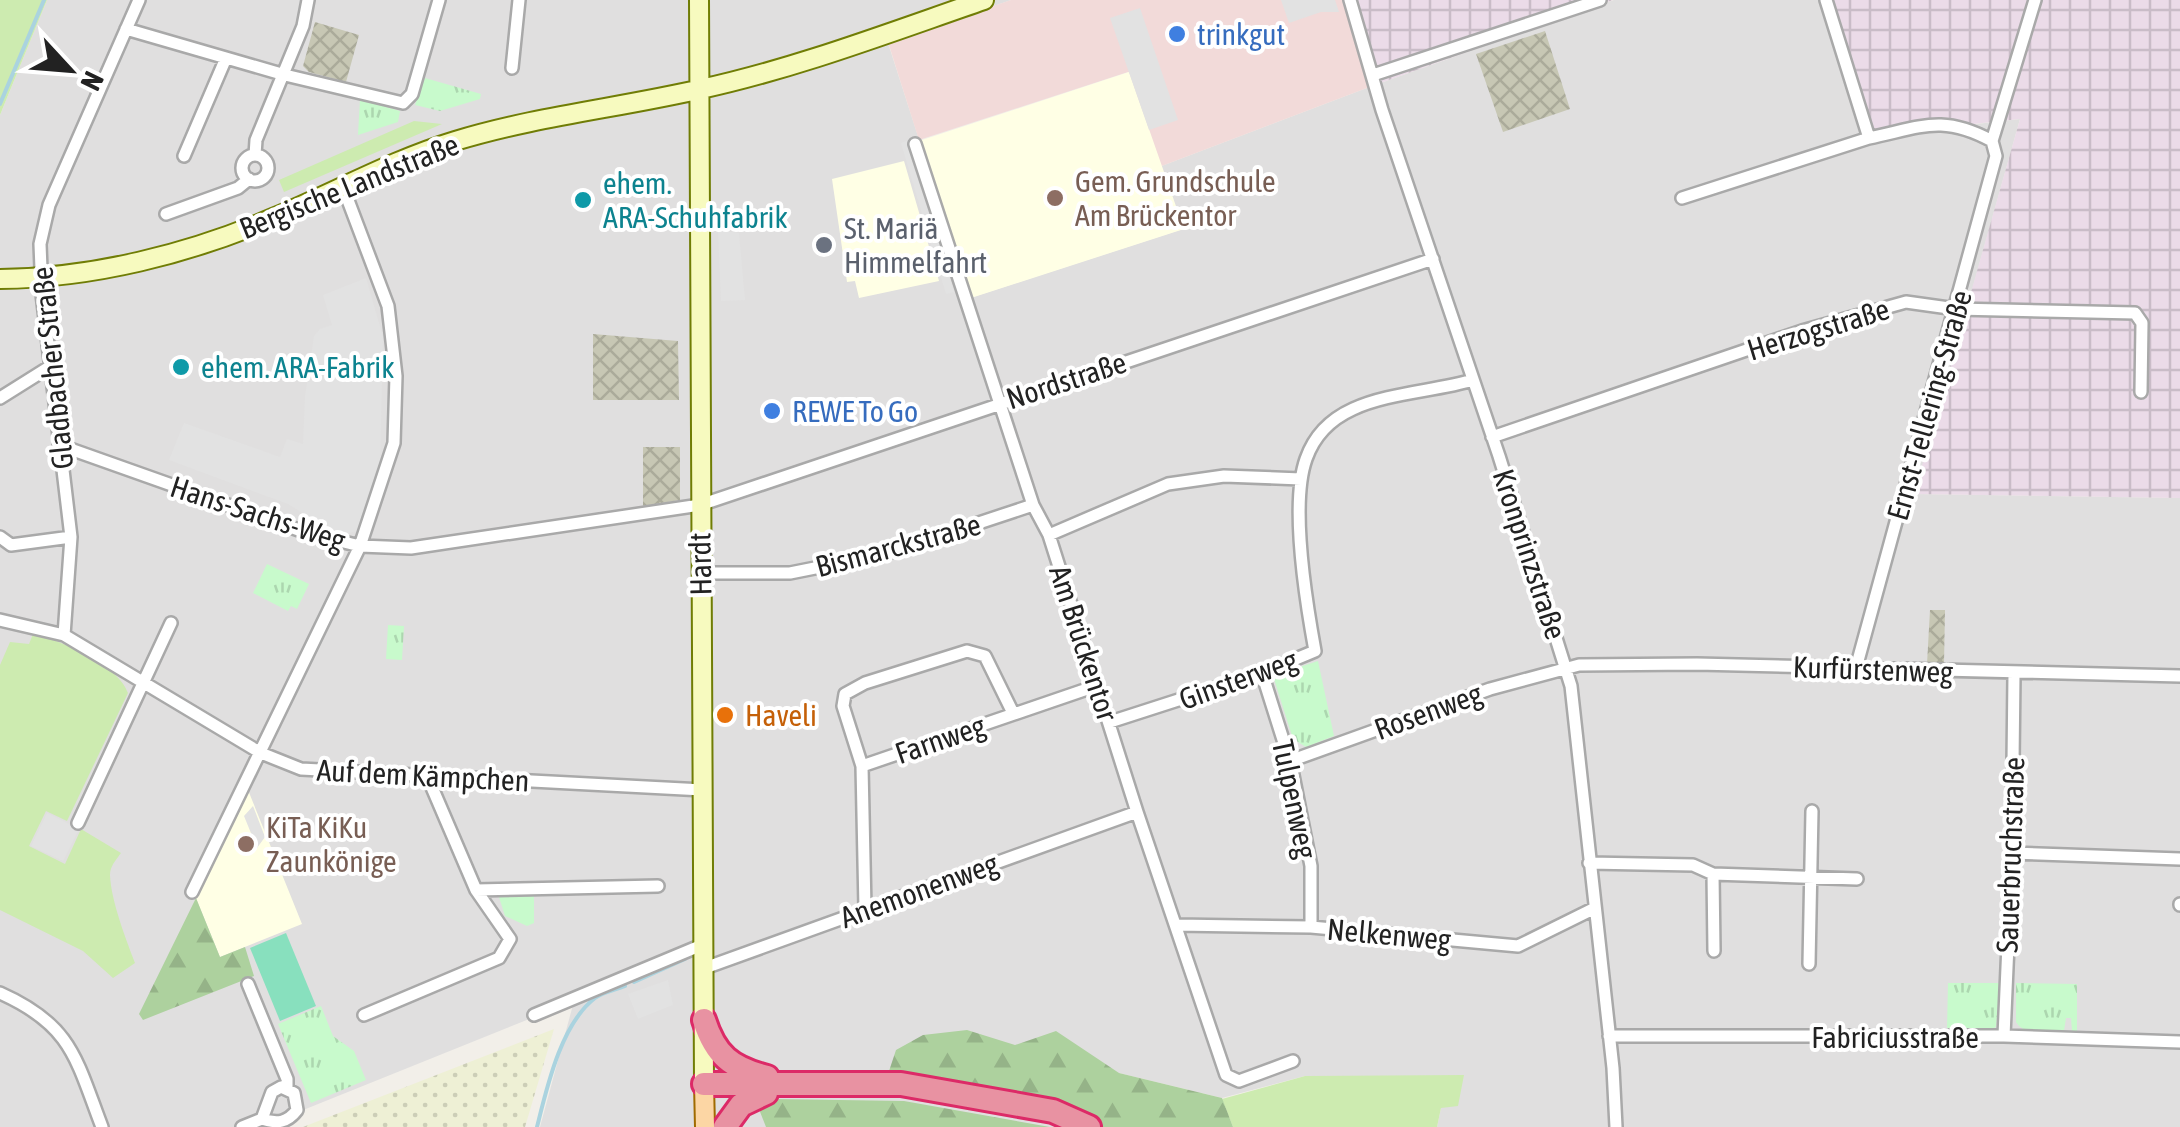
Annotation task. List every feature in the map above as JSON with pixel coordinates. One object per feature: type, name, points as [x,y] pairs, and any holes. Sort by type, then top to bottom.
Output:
[{"type":"highway","points":[[704,1020],[712,1044],[728,1060],[754,1074],[790,1083]]},
{"type":"highway","points":[[704,1090],[790,1083],[901,1084],[1053,1111],[1089,1127]]},
{"type":"highway","points":[[704,1090],[766,1094],[907,1093],[1051,1119],[1071,1127]]},
{"type":"highway","points":[[724,1127],[742,1105],[766,1094]]},
{"type":"main road","name":"Hardt","points":[[698,0],[705,1127]]},
{"type":"main road","name":"Bergische Landstraße","points":[[0,278],[97,271],[191,247],[270,220],[386,167],[453,142],[560,114],[698,90],[984,0]]},
{"type":"street","name":"Gladbacher Straße","points":[[64,636],[71,537],[40,244],[48,205],[138,0]]},
{"type":"street","points":[[255,155],[256,140],[304,26],[308,0]]},
{"type":"street","points":[[126,29],[398,103],[409,100],[439,0]]},
{"type":"street","points":[[512,68],[519,0]]},
{"type":"street","name":"Kronprinzstraße","points":[[1350,0],[1566,668],[1577,734],[1616,1127]]},
{"type":"street","points":[[1373,75],[1600,0]]},
{"type":"street","points":[[1826,0],[1869,138]]},
{"type":"street","name":"Ernst-Tellering-Straße","points":[[1856,668],[1996,156],[1992,141],[2036,0]]},
{"type":"street","points":[[184,156],[226,58]]},
{"type":"street","points":[[1682,198],[1869,138],[1945,123],[1969,128],[1992,141]]},
{"type":"street","name":"Am Brückentor","points":[[914,144],[1033,504],[1049,534],[1136,812],[1228,1078],[1239,1081],[1292,1061]]},
{"type":"street","points":[[249,179],[244,163],[255,155]]},
{"type":"street","points":[[166,214],[238,188],[249,179],[260,180],[268,172],[265,160],[255,155]]},
{"type":"street","points":[[192,892],[360,546],[394,443],[396,376],[388,306],[343,187]]},
{"type":"street","name":"Nordstraße","points":[[700,505],[1434,259]]},
{"type":"street","name":"Herzogstraße","points":[[1492,437],[1802,331],[1906,302],[1956,309],[2135,314],[2142,323],[2141,392]]},
{"type":"street","points":[[0,398],[51,366]]},
{"type":"street","points":[[1049,534],[1168,484],[1224,476],[1301,478],[1316,439],[1338,417],[1356,408],[1473,380]]},
{"type":"street","name":"Hans-Sachs-Weg","points":[[59,445],[307,533],[360,546],[411,548],[700,505]]},
{"type":"street","name":"Ginsterweg","points":[[1110,722],[1262,674],[1315,651],[1302,582],[1301,478]]},
{"type":"street","name":"Bismarckstraße","points":[[700,573],[790,572],[885,554],[1033,504]]},
{"type":"street","points":[[0,538],[11,545],[71,537]]},
{"type":"street","name":"Auf dem Kämpchen","points":[[0,620],[64,636],[261,753],[302,770],[703,790]]},
{"type":"street","points":[[78,822],[171,623]]},
{"type":"street","points":[[862,766],[843,706],[846,694],[865,683],[967,651],[986,656],[1013,713]]},
{"type":"street","name":"Kurfürstenweg","points":[[1566,668],[1579,664],[1638,664],[2180,676]]},
{"type":"street","name":"Rosenweg","points":[[1290,761],[1490,689],[1566,668]]},
{"type":"street","name":"Tulpenweg","points":[[1262,674],[1290,761],[1311,866],[1311,927]]},
{"type":"street","name":"Sauerbruchstraße","points":[[2004,1036],[2014,674]]},
{"type":"street","name":"Farnweg","points":[[865,908],[862,766],[1096,686]]},
{"type":"street","points":[[364,1015],[499,958],[510,939],[476,890],[428,778]]},
{"type":"street","points":[[1809,964],[1812,811]]},
{"type":"street","name":"Anemonenweg","points":[[702,969],[1136,812]]},
{"type":"street","points":[[2012,853],[2180,859]]},
{"type":"street","points":[[1589,863],[1694,865],[1712,874],[1857,879]]},
{"type":"street","points":[[1712,874],[1714,951]]},
{"type":"street","points":[[476,890],[658,886]]},
{"type":"street","name":"Nelkenweg","points":[[1176,924],[1311,927],[1518,946],[1593,908]]},
{"type":"street","points":[[534,1016],[702,945]]},
{"type":"street","points":[[248,984],[287,1079],[287,1088],[297,1102],[291,1118],[273,1123],[262,1118]]},
{"type":"street","points":[[0,993],[32,1007],[59,1030],[74,1056],[102,1127]]},
{"type":"street","name":"Fabriciusstraße","points":[[1609,1036],[2004,1036],[2180,1042]]},
{"type":"street","points":[[242,1127],[262,1118],[272,1092],[287,1088]]},
{"type":"shaded area","points":[[47,0],[1011,0],[888,43],[970,298],[1183,229],[1159,167],[1614,0],[1832,0],[1871,136],[2020,119],[1915,494],[2180,498],[2180,1127],[1437,1127],[1441,1108],[1305,1076],[1222,1098],[1119,1073],[1103,1127],[540,1127],[574,1001],[261,1127],[0,1127],[0,115]]},
{"type":"shaded area","points":[[1011,0],[1347,0],[1372,86],[1159,167],[1128,72],[919,140],[888,42]]},
{"type":"shaded area","points":[[1281,0],[1335,0],[1339,12],[1321,12],[1289,23]]},
{"type":"shaded area","points":[[1347,0],[1613,0],[1372,86]]},
{"type":"shaded area","points":[[1831,0],[2180,0],[2180,498],[1914,494],[2020,119],[1871,135]]},
{"type":"shaded area","points":[[1140,8],[1178,120],[1149,130],[1110,18]]},
{"type":"shaded area","points":[[315,22],[359,35],[346,82],[309,72],[303,66]]},
{"type":"shaded area","points":[[1545,31],[1570,109],[1503,132],[1476,54]]},
{"type":"shaded area","name":"Gem. Grundschule Am Brückentor","points":[[1129,72],[1184,229],[971,298],[919,141]]},
{"type":"shaded area","points":[[909,140],[954,292],[946,294],[901,143]]},
{"type":"shaded area","points":[[904,161],[939,281],[859,298],[855,281],[847,282],[832,179]]},
{"type":"shaded area","points":[[718,230],[739,233],[745,300],[721,301]]},
{"type":"shaded area","points":[[366,278],[383,337],[380,466],[359,531],[339,535],[288,504],[169,460],[184,423],[280,457],[287,439],[303,444],[314,336],[332,325],[323,295]]},
{"type":"shaded area","points":[[593,334],[678,341],[679,400],[593,400]]},
{"type":"shaded area","points":[[643,447],[680,447],[680,500],[643,506]]},
{"type":"shaded area","points":[[1930,610],[1945,610],[1944,664],[1927,664]]},
{"type":"shaded area","name":"KiTa KiKu Zaunkönige","points":[[248,790],[302,924],[220,957],[196,898]]},
{"type":"shaded area","points":[[253,806],[265,837],[257,848],[244,816]]},
{"type":"shaded area","points":[[47,813],[79,829],[63,861],[31,846]]},
{"type":"shaded area","points":[[668,980],[673,1005],[638,1019],[628,994]]},
{"type":"shaded area","points":[[554,1029],[525,1127],[303,1127]]},
{"type":"green space","points":[[0,0],[47,0],[0,115]]},
{"type":"green space","points":[[425,78],[481,94],[480,99],[440,111],[415,105]]},
{"type":"green space","points":[[360,99],[400,111],[398,122],[358,135]]},
{"type":"green space","points":[[414,121],[442,124],[284,192],[279,180]]},
{"type":"green space","points":[[267,564],[309,584],[297,609],[291,606],[288,611],[253,593]]},
{"type":"green space","points":[[388,625],[404,626],[402,660],[386,659]]},
{"type":"green space","points":[[33,634],[73,648],[101,664],[128,693],[67,821],[46,811],[29,846],[65,864],[81,829],[121,853],[111,869],[111,885],[135,963],[113,978],[83,951],[0,910],[0,665],[10,642],[29,644]]},
{"type":"green space","points":[[1318,661],[1334,736],[1306,747],[1293,739],[1274,679],[1278,674]]},
{"type":"green space","points":[[534,893],[534,923],[527,926],[505,916],[498,894]]},
{"type":"green space","points":[[196,898],[220,957],[245,947],[254,976],[143,1020],[139,1014]]},
{"type":"green space","points":[[286,933],[316,1006],[280,1021],[250,948]]},
{"type":"green space","points":[[1948,983],[2000,983],[1996,1027],[1947,1029]]},
{"type":"green space","points":[[2016,983],[2077,984],[2077,1031],[2072,1031],[2071,1018],[2066,1018],[2064,1031],[2037,1032],[2020,1027],[2016,1022]]},
{"type":"green space","points":[[321,1006],[333,1036],[354,1051],[366,1080],[311,1103],[278,1024]]},
{"type":"green space","points":[[967,1030],[1015,1045],[1056,1031],[1119,1073],[1222,1098],[1233,1127],[1097,1127],[888,1074],[896,1050],[923,1035]]},
{"type":"green space","points":[[1464,1075],[1458,1106],[1441,1108],[1437,1127],[1233,1127],[1222,1099],[1305,1076]]},
{"type":"green space","points":[[774,1099],[904,1101],[1050,1127],[766,1127],[757,1104]]},
{"type":"waterway","points":[[0,104],[44,0]]},
{"type":"waterway","points":[[634,982],[685,959]]},
{"type":"waterway","points":[[537,1127],[557,1057],[573,1024],[595,998],[625,986]]},
{"type":"place","name":"trinkgut","points":[[1177,34]]},
{"type":"place","name":"Gem. Grundschule Am Brückentor","points":[[1055,198]]},
{"type":"place","name":"ehem. ARA-Schuhfabrik","points":[[583,200]]},
{"type":"place","name":"St. Mariä Himmelfahrt","points":[[824,245]]},
{"type":"place","name":"ehem. ARA-Fabrik","points":[[181,367]]},
{"type":"place","name":"REWE To Go","points":[[772,411]]},
{"type":"place","name":"Haveli","points":[[725,715]]},
{"type":"place","name":"KiTa KiKu Zaunkönige","points":[[246,844]]}]
